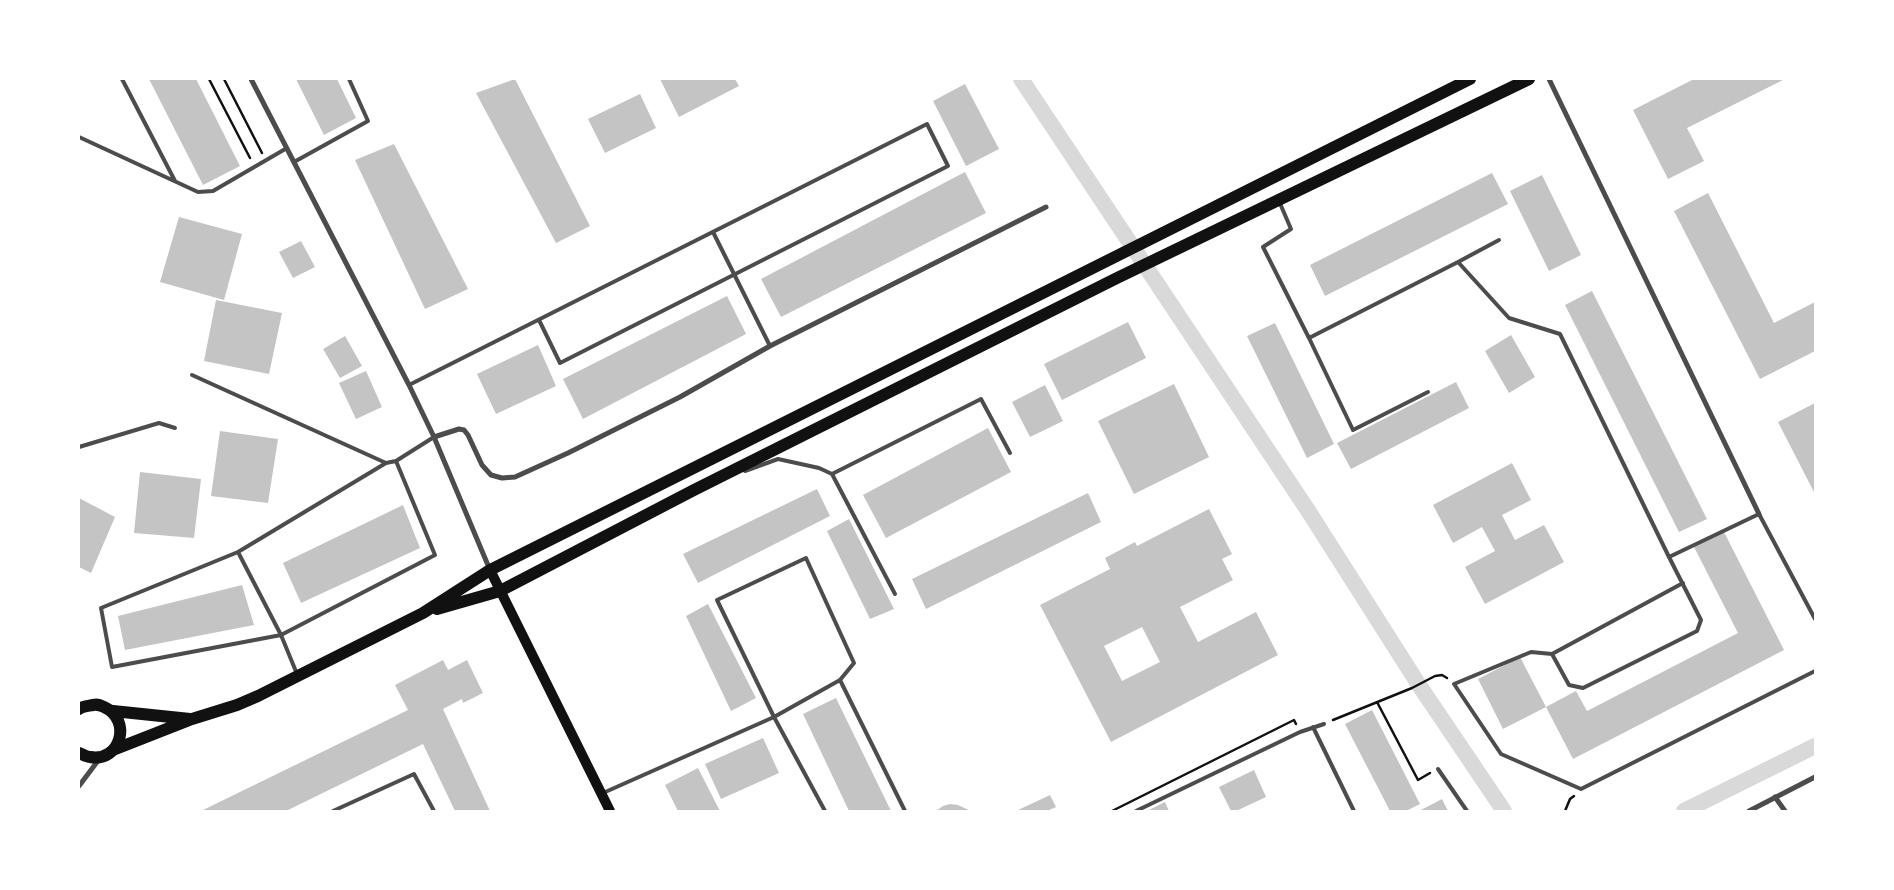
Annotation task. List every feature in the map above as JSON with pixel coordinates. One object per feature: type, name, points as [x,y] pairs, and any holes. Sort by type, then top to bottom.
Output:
[{"type":"main road","points":[[79,753],[89,757],[101,757],[113,750],[192,719],[237,705],[298,676],[423,613],[490,570],[1470,79]]},
{"type":"main road","points":[[423,613],[500,591],[694,490],[1117,278],[1530,79]]},
{"type":"main road","points":[[490,570],[610,811]]},
{"type":"main road","points":[[80,707],[98,704],[113,711],[192,719]]},
{"type":"main road","points":[[113,711],[120,723],[121,738],[113,750]]},
{"type":"street","points":[[252,79],[409,385],[434,437],[490,570]]},
{"type":"street","points":[[1549,79],[1759,514]]},
{"type":"street","points":[[434,437],[459,429],[464,430],[482,465],[491,475],[502,478],[515,477],[568,453],[680,397],[770,346],[1046,207]]},
{"type":"street","points":[[79,786],[101,757]]},
{"type":"street","points":[[1749,811],[1815,777]]},
{"type":"street","points":[[1775,797],[1785,811]]},
{"type":"lane","points":[[122,79],[175,182]]},
{"type":"lane","points":[[294,162],[368,121],[348,79]]},
{"type":"lane","points":[[409,385],[927,124],[948,166],[560,363],[539,320]]},
{"type":"lane","points":[[79,137],[198,192],[214,190],[287,148]]},
{"type":"lane","points":[[1278,199],[1291,229],[1263,247],[1353,430],[1428,392]]},
{"type":"lane","points":[[713,232],[770,346]]},
{"type":"lane","points":[[1309,338],[1499,240]]},
{"type":"lane","points":[[1458,262],[1509,318],[1560,334],[1701,620],[1697,631],[1582,688],[1569,686],[1552,654]]},
{"type":"lane","points":[[192,375],[386,463]]},
{"type":"lane","points":[[832,474],[981,399],[1010,453]]},
{"type":"lane","points":[[79,447],[159,423],[175,428]]},
{"type":"lane","points":[[396,461],[435,554],[280,636],[112,667],[101,608],[238,552],[386,463],[396,461],[434,437]]},
{"type":"lane","points":[[694,490],[778,459],[819,468],[832,474],[895,594]]},
{"type":"lane","points":[[1669,557],[1759,514],[1815,618]]},
{"type":"lane","points":[[238,552],[298,676]]},
{"type":"lane","points":[[601,794],[774,717],[840,680],[854,663],[806,558],[716,600],[774,717],[825,811]]},
{"type":"lane","points":[[1683,584],[1552,654],[1531,652],[1454,684],[1501,754],[1581,789],[1815,671]]},
{"type":"lane","points":[[840,680],[905,811]]},
{"type":"lane","points":[[1136,811],[1300,732],[1324,724]]},
{"type":"lane","points":[[1313,728],[1354,811]]},
{"type":"lane","points":[[1438,768],[1467,811]]},
{"type":"lane","points":[[333,811],[414,774],[434,811]]},
{"type":"path","points":[[209,79],[250,159],[262,152]]},
{"type":"path","points":[[224,79],[266,160]]},
{"type":"path","points":[[1324,724],[1412,688],[1434,676],[1442,675],[1454,684]]},
{"type":"path","points":[[1377,702],[1418,780],[1438,768]]},
{"type":"path","points":[[1112,811],[1294,720]]},
{"type":"path","points":[[1565,811],[1570,799],[1581,789]]},
{"type":"building","points":[[149,79],[196,79],[240,166],[203,185]]},
{"type":"building","points":[[296,79],[337,79],[356,118],[324,135]]},
{"type":"building","points":[[515,79],[590,226],[556,243],[476,93]]},
{"type":"building","points":[[660,79],[735,79],[739,86],[679,117]]},
{"type":"building","points":[[1694,79],[1785,79],[1687,128],[1704,161],[1668,179],[1633,110]]},
{"type":"building","points":[[965,84],[999,149],[966,166],[933,101]]},
{"type":"building","points":[[640,94],[656,128],[605,153],[588,119]]},
{"type":"building","points":[[394,144],[468,289],[425,309],[355,160]]},
{"type":"building","points":[[965,172],[986,213],[781,317],[761,279]]},
{"type":"building","points":[[1492,173],[1508,204],[1325,296],[1310,265]]},
{"type":"building","points":[[1542,175],[1581,255],[1549,271],[1510,191]]},
{"type":"building","points":[[1708,193],[1774,323],[1815,302],[1815,351],[1760,379],[1674,211]]},
{"type":"building","points":[[179,217],[242,234],[224,300],[160,282]]},
{"type":"building","points":[[301,241],[315,267],[293,278],[279,252]]},
{"type":"building","points":[[1592,291],[1707,519],[1679,532],[1565,305]]},
{"type":"building","points":[[727,296],[746,334],[583,419],[563,379]]},
{"type":"building","points":[[216,300],[282,313],[269,374],[204,361]]},
{"type":"building","points":[[1128,322],[1146,358],[1062,400],[1044,364]]},
{"type":"building","points":[[1275,323],[1334,444],[1307,458],[1247,336]]},
{"type":"building","points":[[1511,335],[1535,377],[1509,393],[1485,351]]},
{"type":"building","points":[[345,336],[362,366],[340,378],[323,349]]},
{"type":"building","points":[[538,345],[556,386],[496,414],[477,374]]},
{"type":"building","points":[[366,371],[382,407],[356,419],[339,383]]},
{"type":"building","points":[[1456,382],[1469,408],[1351,469],[1337,443]]},
{"type":"building","points":[[1174,384],[1209,457],[1134,494],[1098,421]]},
{"type":"building","points":[[1045,385],[1063,421],[1030,437],[1012,402]]},
{"type":"building","points":[[1815,403],[1815,494],[1778,422]]},
{"type":"building","points":[[988,428],[1011,472],[886,538],[863,495]]},
{"type":"building","points":[[220,431],[278,439],[268,503],[211,496]]},
{"type":"building","points":[[1512,463],[1531,500],[1502,515],[1515,540],[1544,525],[1564,562],[1485,604],[1465,567],[1495,551],[1482,527],[1453,543],[1433,505]]},
{"type":"building","points":[[140,472],[201,479],[194,538],[134,533]]},
{"type":"building","points":[[817,489],[830,516],[698,583],[683,554]]},
{"type":"building","points":[[1088,493],[1101,522],[926,609],[912,579]]},
{"type":"building","points":[[79,498],[115,517],[91,573],[79,567]]},
{"type":"building","points":[[403,505],[420,548],[301,603],[283,563]]},
{"type":"building","points":[[1209,509],[1232,554],[1222,559],[1233,580],[1180,607],[1198,642],[1256,612],[1278,655],[1111,742],[1040,605],[1110,569],[1105,558],[1135,542],[1137,546]],"holes":[[[1142,627],[1160,662],[1122,681],[1104,646]]]},
{"type":"building","points":[[849,519],[894,609],[870,619],[827,531]]},
{"type":"building","points":[[1724,532],[1784,650],[1573,759],[1546,707],[1576,691],[1587,711],[1738,633],[1694,547]]},
{"type":"building","points":[[242,585],[254,625],[125,650],[118,616]]},
{"type":"building","points":[[708,604],[756,698],[731,711],[686,616]]},
{"type":"building","points":[[1520,657],[1546,707],[1503,729],[1478,679]]},
{"type":"building","points":[[443,660],[448,670],[467,660],[483,693],[463,703],[462,699],[443,709],[490,811],[455,811],[423,744],[286,811],[201,811],[408,710],[395,685]]},
{"type":"building","points":[[836,698],[891,811],[849,811],[803,714]]},
{"type":"building","points":[[1372,710],[1420,804],[1406,811],[1390,811],[1345,724]]},
{"type":"building","points":[[763,738],[779,773],[721,799],[705,764]]},
{"type":"building","points":[[698,768],[720,811],[678,811],[665,785]]},
{"type":"building","points":[[1254,770],[1266,797],[1236,811],[1231,811],[1219,787]]},
{"type":"building","points":[[1050,795],[1056,807],[1047,811],[1016,811]]},
{"type":"building","points":[[1442,799],[1448,811],[1419,811]]},
{"type":"building","points":[[1165,802],[1169,811],[1147,811]]},
{"type":"building","points":[[950,804],[958,805],[971,811],[936,811]]},
{"type":"waterway","points":[[1021,79],[1309,512],[1419,685],[1504,811]]},
{"type":"waterway","points":[[1684,811],[1815,746]]}]
